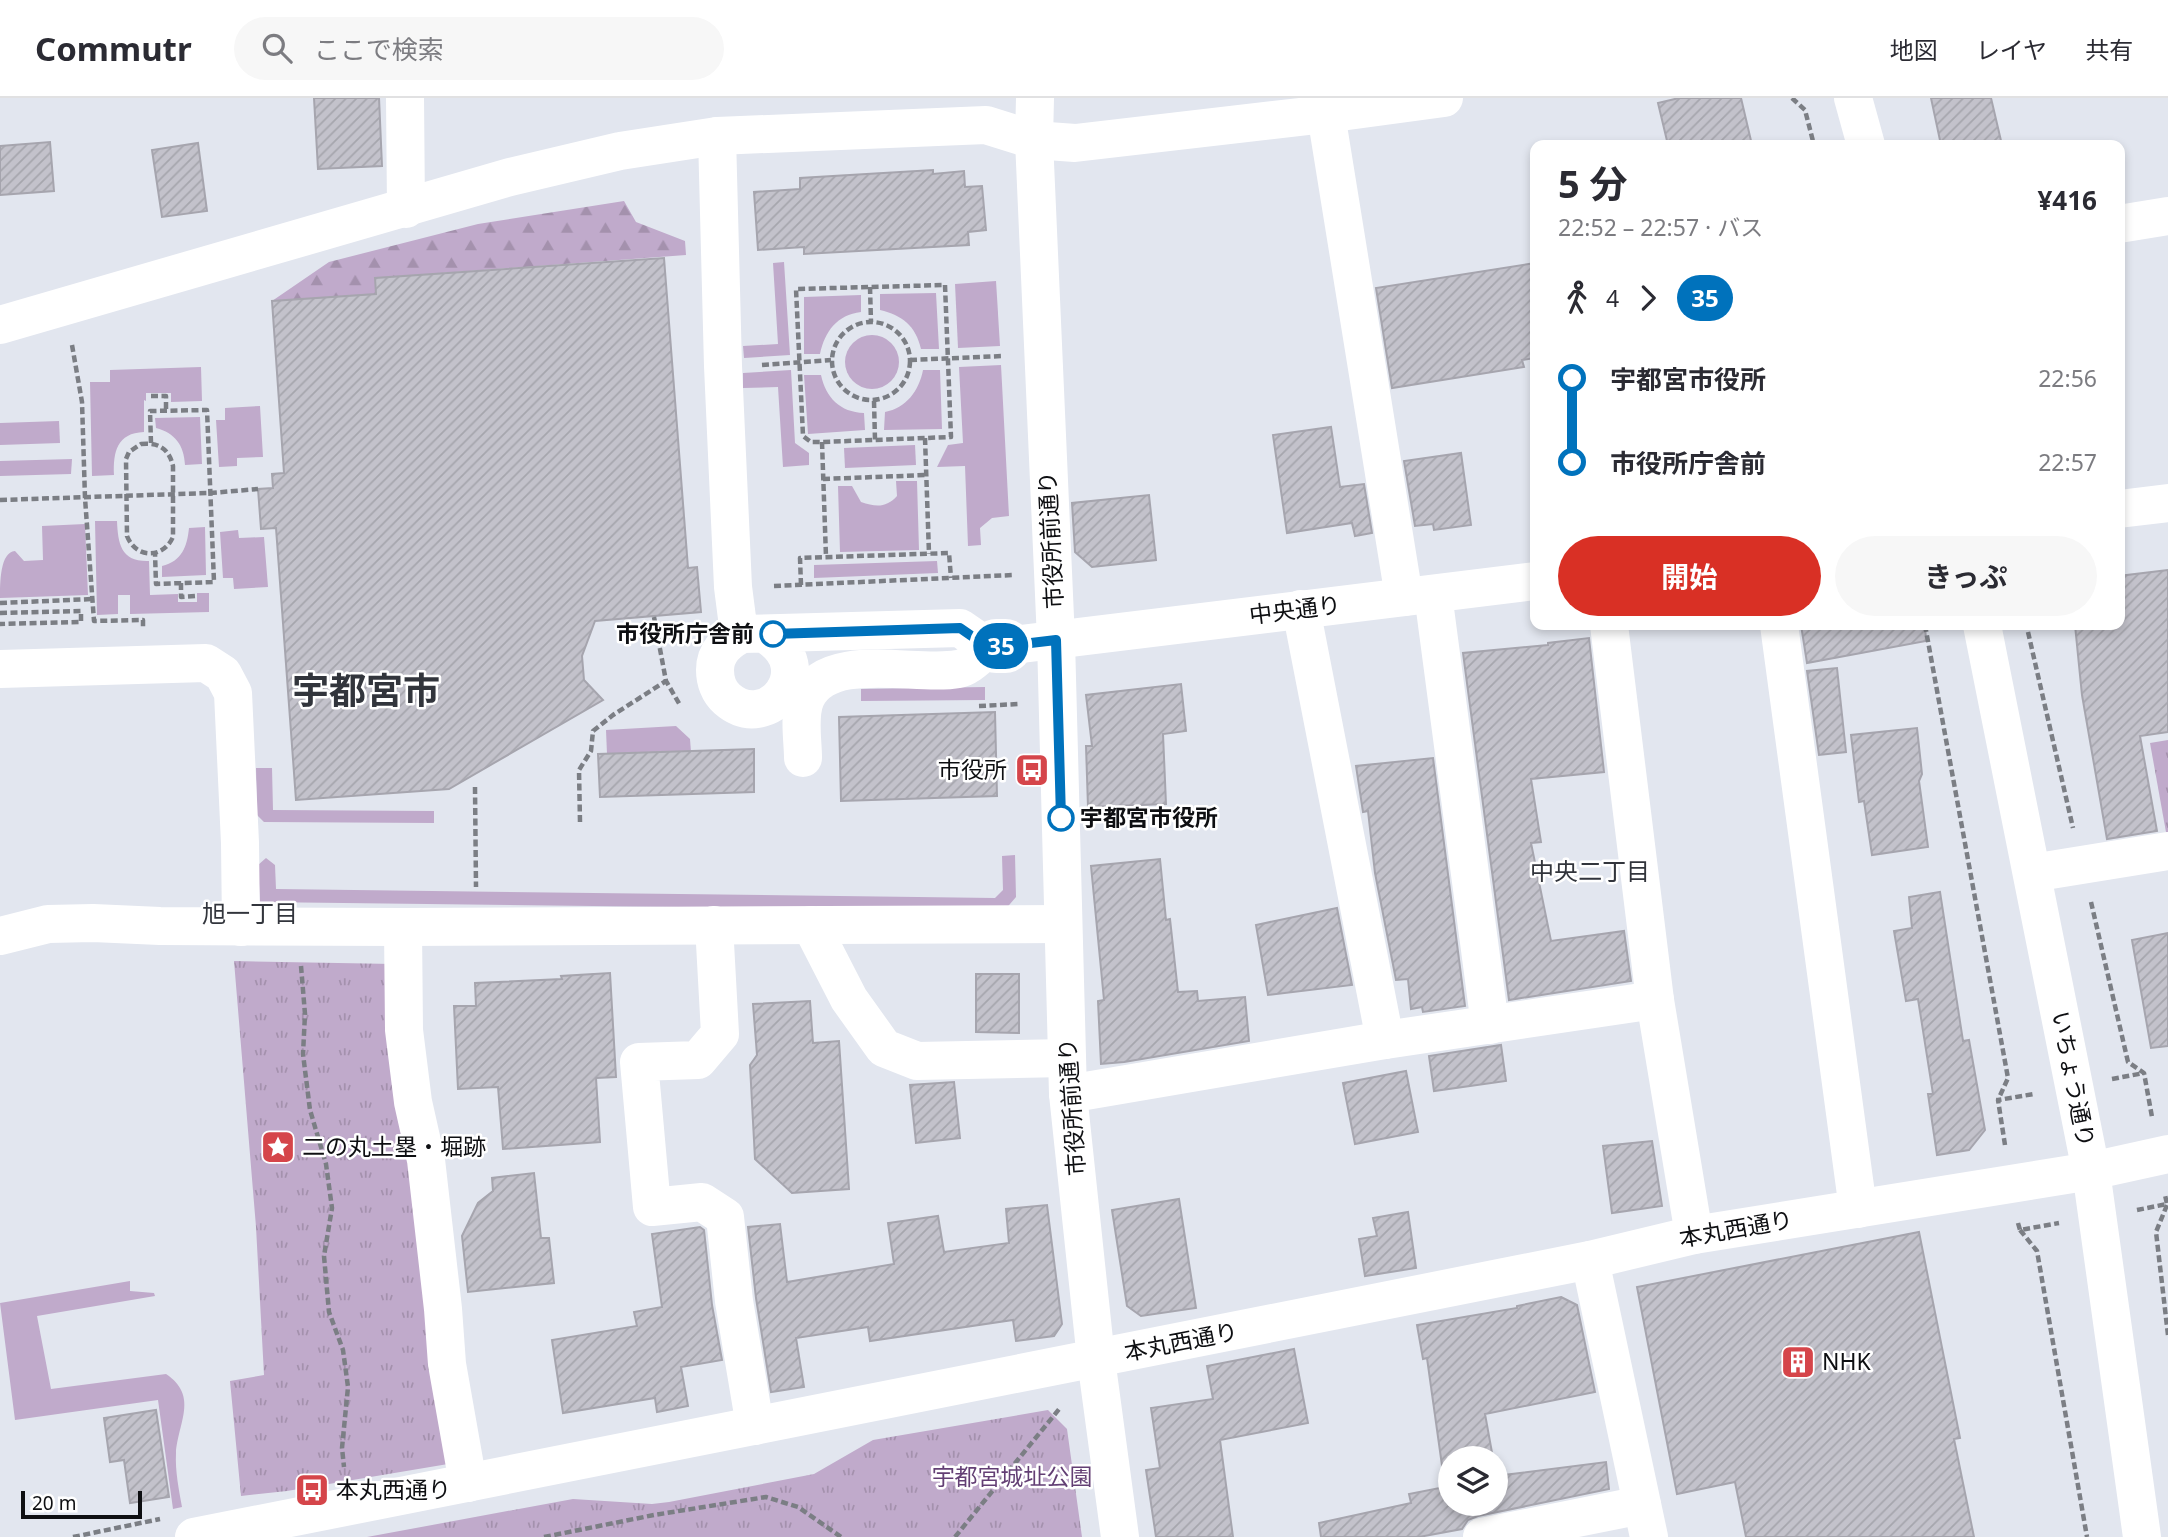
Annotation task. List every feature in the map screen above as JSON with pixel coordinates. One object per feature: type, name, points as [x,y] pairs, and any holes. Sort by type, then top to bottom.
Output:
[{"type":"street","points":[[405,98],[406,209]]},
{"type":"street","name":"市役所前通り","points":[[1035,98],[1034,140],[1056,640],[1067,1076],[1096,1359],[1120,1537]]},
{"type":"street","points":[[0,325],[510,177],[620,151],[717,136],[986,125],[1034,140],[1075,143],[1444,98]]},
{"type":"street","points":[[1853,98],[1865,140]]},
{"type":"street","points":[[1326,114],[1419,596],[1490,1025]]},
{"type":"street","points":[[717,136],[723,366],[733,587],[737,618],[754,634],[785,649],[791,673],[788,686],[781,697],[770,705],[757,709],[732,703],[722,694],[716,682],[716,659],[722,647],[731,639],[754,634],[960,628],[989,648],[961,669],[791,673]]},
{"type":"street","points":[[2125,223],[2168,216]]},
{"type":"street","points":[[2125,508],[2168,503]]},
{"type":"street","name":"中央通り","points":[[989,648],[1530,582]]},
{"type":"street","points":[[1301,609],[1385,1040]]},
{"type":"street","points":[[1610,630],[1654,1000],[1694,1235]]},
{"type":"street","points":[[1780,630],[1858,1209]]},
{"type":"street","name":"いちょう通り","points":[[1983,630],[2091,1171],[2142,1537]]},
{"type":"street","points":[[0,669],[206,663],[223,674],[233,692],[241,927]]},
{"type":"street","points":[[757,709],[775,718],[783,729],[794,758],[805,699],[817,684],[841,670]]},
{"type":"street","points":[[2032,873],[2168,851]]},
{"type":"street","points":[[0,936],[48,924],[403,927],[1063,924]]},
{"type":"street","points":[[714,925],[720,1034],[698,1059],[639,1062],[652,1207],[702,1202],[725,1217],[734,1301],[755,1426]]},
{"type":"street","points":[[811,925],[849,999],[884,1048],[917,1061],[1067,1076],[1385,1040],[1654,1000]]},
{"type":"street","points":[[403,927],[404,1030],[413,1102],[426,1160],[447,1364],[468,1483]]},
{"type":"street","name":"本丸西通り","points":[[194,1537],[1590,1260],[1694,1235],[2091,1171],[2168,1154]]},
{"type":"street","points":[[1482,1537],[1645,1521],[1590,1260]]},
{"type":"path","points":[[1792,98],[1805,110],[1813,140]]},
{"type":"path","points":[[945,285],[951,437],[811,442],[803,436],[796,289],[870,287],[945,285]]},
{"type":"path","points":[[870,287],[871,322]]},
{"type":"path","points":[[871,322],[884,324],[895,330],[904,339],[910,360],[908,375],[902,386],[892,395],[874,401],[854,398],[843,390],[835,379],[831,360],[837,340],[846,330],[871,322]]},
{"type":"path","points":[[72,340],[82,402],[93,621],[143,620],[143,633]]},
{"type":"path","points":[[910,360],[1008,356]]},
{"type":"path","points":[[758,366],[831,360]]},
{"type":"path","points":[[151,396],[166,396],[166,411]]},
{"type":"path","points":[[874,401],[875,440]]},
{"type":"path","points":[[151,443],[150,411],[207,410],[214,582],[156,584],[155,553]]},
{"type":"path","points":[[925,438],[929,554]]},
{"type":"path","points":[[822,442],[826,557]]},
{"type":"path","points":[[151,443],[164,448],[170,456],[173,537],[165,549],[144,554],[130,544],[127,536],[125,466],[129,452],[141,444],[151,443]]},
{"type":"path","points":[[823,479],[927,475]]},
{"type":"path","points":[[0,500],[258,489]]},
{"type":"path","points":[[802,585],[800,558],[949,553],[951,578]]},
{"type":"path","points":[[733,587],[1021,575]]},
{"type":"path","points":[[181,583],[181,597],[195,596]]},
{"type":"path","points":[[0,603],[93,599]]},
{"type":"path","points":[[0,613],[81,611],[82,622],[0,624]]},
{"type":"path","points":[[1926,630],[2008,1078],[1998,1100]]},
{"type":"path","points":[[580,822],[579,770],[591,751],[593,732],[613,715],[666,681]]},
{"type":"path","points":[[979,706],[1019,704]]},
{"type":"path","points":[[475,787],[476,891]]},
{"type":"path","points":[[301,970],[305,1014],[303,1054],[310,1110],[326,1164],[332,1208],[324,1256],[329,1312],[343,1350],[348,1388],[342,1448],[345,1470]]},
{"type":"path","points":[[2167,1205],[2156,1232],[2168,1335]]},
{"type":"path","points":[[2020,1230],[2037,1251],[2087,1537]]},
{"type":"path","points":[[955,1537],[1060,1408]]},
{"type":"path","points":[[544,1537],[766,1497],[799,1507],[841,1537]]},
{"type":"green space","points":[[624,201],[636,222],[685,241],[686,255],[375,278],[376,294],[272,301],[329,262],[478,224]]},
{"type":"green space","points":[[784,262],[790,355],[744,358],[743,346],[778,344],[773,263]]},
{"type":"green space","points":[[996,281],[1000,346],[958,348],[955,284]]},
{"type":"green space","points":[[936,293],[939,349],[921,349],[916,334],[907,323],[880,310],[880,294]]},
{"type":"green space","points":[[861,295],[861,312],[845,317],[833,326],[825,338],[820,354],[804,354],[804,297]]},
{"type":"green space","points":[[872,335],[891,343],[899,362],[891,381],[872,389],[853,381],[845,362],[853,343]]},
{"type":"green space","points":[[1001,365],[1009,516],[992,518],[980,528],[981,545],[968,546],[965,466],[937,467],[948,445],[963,443],[959,367]]},
{"type":"green space","points":[[201,367],[202,401],[171,402],[171,393],[146,393],[144,432],[135,433],[122,440],[114,459],[114,475],[92,476],[90,382],[110,382],[110,370]]},
{"type":"green space","points":[[791,370],[795,443],[809,453],[809,465],[783,467],[778,387],[743,388],[743,373]]},
{"type":"green space","points":[[923,370],[940,370],[942,429],[884,430],[885,412],[899,407],[910,397]]},
{"type":"green space","points":[[804,375],[821,375],[826,390],[835,402],[848,410],[864,413],[865,430],[808,434]]},
{"type":"green space","points":[[260,406],[263,457],[237,458],[237,466],[219,467],[216,420],[225,420],[225,408]]},
{"type":"green space","points":[[200,417],[202,464],[185,465],[183,451],[177,441],[156,428],[155,418]]},
{"type":"green space","points":[[59,421],[60,443],[0,445],[0,423]]},
{"type":"green space","points":[[915,445],[916,465],[845,468],[844,448]]},
{"type":"green space","points":[[72,459],[71,474],[0,476],[0,461]]},
{"type":"green space","points":[[896,481],[917,481],[919,550],[840,552],[838,486],[852,486],[861,502],[880,505],[889,503],[897,496]]},
{"type":"green space","points":[[95,521],[117,521],[120,544],[127,555],[140,561],[149,561],[150,595],[178,594],[178,602],[197,602],[197,593],[209,593],[209,612],[130,614],[130,595],[118,595],[118,614],[97,615]]},
{"type":"green space","points":[[85,524],[88,595],[0,598],[2,569],[10,553],[15,551],[24,561],[43,560],[42,526]]},
{"type":"green space","points":[[205,527],[206,575],[162,577],[162,566],[174,561],[182,552],[189,528]]},
{"type":"green space","points":[[238,530],[239,538],[264,537],[268,587],[234,589],[233,578],[223,578],[220,532]]},
{"type":"green space","points":[[937,561],[938,573],[814,578],[814,565]]},
{"type":"green space","points":[[985,687],[985,700],[861,701],[861,689]]},
{"type":"green space","points":[[676,726],[690,739],[691,752],[607,754],[606,730]]},
{"type":"green space","points":[[2168,740],[2168,832],[2166,832],[2150,743]]},
{"type":"green space","points":[[256,768],[272,768],[273,810],[434,811],[434,823],[264,822],[257,815]]},
{"type":"green space","points":[[1015,855],[1016,897],[1004,911],[260,902],[258,865],[266,858],[275,865],[276,889],[995,898],[1003,890],[1002,856]]},
{"type":"green space","points":[[234,961],[394,964],[454,1463],[287,1491],[241,1496],[230,1381],[264,1375],[256,1227]]},
{"type":"green space","points":[[130,1281],[130,1291],[154,1293],[155,1296],[37,1316],[51,1389],[166,1374],[176,1382],[184,1401],[176,1460],[182,1507],[173,1509],[158,1400],[15,1420],[0,1303]]},
{"type":"green space","name":"宇都宮城址公園","points":[[1048,1410],[1067,1429],[1082,1537],[367,1537],[573,1499],[652,1504],[669,1502],[814,1474],[873,1440]]},
{"type":"building","points":[[314,98],[379,98],[382,166],[318,169]]},
{"type":"building","points":[[1679,98],[1741,98],[1751,140],[1667,140],[1658,103]]},
{"type":"building","points":[[1931,98],[1991,98],[2001,140],[1940,140]]},
{"type":"building","points":[[50,142],[54,191],[0,195],[0,146]]},
{"type":"building","points":[[198,143],[207,211],[162,217],[152,150]]},
{"type":"building","points":[[933,170],[933,174],[964,171],[965,187],[982,186],[986,230],[968,232],[969,245],[804,254],[804,247],[758,250],[754,192],[800,189],[800,178]]},
{"type":"building","points":[[664,258],[688,568],[697,567],[701,612],[595,621],[582,656],[584,680],[603,700],[449,789],[296,800],[276,528],[261,529],[258,489],[273,488],[272,474],[284,473],[272,301],[376,294],[375,278]]},
{"type":"building","points":[[1530,264],[1530,359],[1522,360],[1524,367],[1392,388],[1376,288]]},
{"type":"building","points":[[1331,427],[1340,487],[1364,484],[1372,533],[1355,536],[1352,523],[1287,533],[1273,435]]},
{"type":"building","points":[[1461,453],[1471,525],[1434,530],[1433,524],[1415,526],[1404,461]]},
{"type":"building","points":[[1149,495],[1156,560],[1092,567],[1075,552],[1072,503]]},
{"type":"building","points":[[2168,570],[2168,732],[2140,736],[2157,831],[2107,839],[2082,695],[2076,630],[2125,630],[2125,575]]},
{"type":"building","points":[[1802,630],[1925,630],[1926,641],[1807,663]]},
{"type":"building","points":[[1589,638],[1604,772],[1531,779],[1541,842],[1531,843],[1551,941],[1624,931],[1631,981],[1509,1000],[1463,653],[1548,645]]},
{"type":"building","points":[[1837,668],[1846,752],[1819,755],[1807,671]]},
{"type":"building","points":[[1181,684],[1186,731],[1163,734],[1166,804],[1088,807],[1086,746],[1092,746],[1086,695]]},
{"type":"building","points":[[995,712],[997,796],[841,801],[839,717]]},
{"type":"building","points":[[1917,728],[1922,774],[1919,781],[1928,847],[1872,855],[1864,801],[1859,802],[1851,735]]},
{"type":"building","points":[[754,749],[754,792],[600,797],[598,754]]},
{"type":"building","points":[[1433,758],[1465,1006],[1423,1012],[1422,1007],[1411,1009],[1408,979],[1396,980],[1375,873],[1368,811],[1363,812],[1356,766]]},
{"type":"building","points":[[1160,859],[1166,920],[1170,919],[1178,992],[1197,991],[1198,1001],[1245,997],[1249,1041],[1101,1064],[1098,1001],[1104,1000],[1091,866]]},
{"type":"building","points":[[1940,892],[1963,1041],[1969,1040],[1985,1130],[1969,1150],[1937,1155],[1928,1094],[1933,1094],[1918,999],[1906,1001],[1894,931],[1912,928],[1909,897]]},
{"type":"building","points":[[1337,908],[1352,985],[1268,995],[1256,925]]},
{"type":"building","points":[[2168,933],[2168,1046],[2151,1048],[2132,940]]},
{"type":"building","points":[[610,973],[616,1077],[596,1078],[600,1142],[503,1149],[498,1087],[458,1089],[454,1006],[476,1006],[475,983],[562,979],[561,976]]},
{"type":"building","points":[[976,974],[1019,974],[1019,1033],[976,1032]]},
{"type":"building","points":[[810,1001],[813,1043],[839,1041],[849,1189],[792,1193],[755,1159],[750,1065],[757,1055],[753,1004]]},
{"type":"building","points":[[1501,1045],[1506,1081],[1434,1091],[1429,1056]]},
{"type":"building","points":[[1406,1071],[1418,1132],[1355,1144],[1343,1083]]},
{"type":"building","points":[[954,1082],[960,1138],[916,1143],[910,1085]]},
{"type":"building","points":[[1652,1141],[1662,1206],[1612,1213],[1603,1146]]},
{"type":"building","points":[[534,1173],[541,1238],[549,1238],[554,1283],[468,1292],[462,1236],[478,1203],[493,1191],[492,1178]]},
{"type":"building","points":[[1179,1199],[1196,1308],[1141,1316],[1127,1306],[1112,1210]]},
{"type":"building","points":[[1047,1205],[1062,1324],[1054,1336],[1016,1341],[1013,1320],[870,1341],[868,1327],[796,1338],[804,1387],[771,1392],[748,1227],[780,1224],[787,1282],[894,1264],[888,1223],[938,1216],[944,1252],[1009,1243],[1006,1209]]},
{"type":"building","points":[[1408,1212],[1416,1268],[1365,1276],[1359,1239],[1377,1236],[1373,1218]]},
{"type":"building","points":[[700,1227],[704,1230],[712,1305],[722,1360],[681,1367],[688,1406],[657,1412],[655,1398],[563,1413],[552,1340],[637,1326],[634,1312],[662,1307],[652,1234]]},
{"type":"building","name":"NHK","points":[[1919,1232],[1960,1438],[1954,1439],[1974,1537],[1746,1537],[1735,1482],[1677,1494],[1637,1287]]},
{"type":"building","points":[[1561,1297],[1577,1305],[1595,1392],[1485,1414],[1491,1446],[1439,1446],[1427,1358],[1423,1359],[1417,1325]]},
{"type":"building","points":[[1294,1349],[1308,1423],[1220,1440],[1233,1537],[1156,1537],[1146,1470],[1160,1468],[1151,1408],[1213,1399],[1207,1366]]},
{"type":"building","points":[[156,1410],[169,1497],[130,1503],[124,1460],[110,1462],[104,1418]]},
{"type":"building","points":[[1606,1462],[1609,1489],[1508,1510],[1508,1474]]},
{"type":"building","points":[[1438,1488],[1438,1516],[1478,1516],[1468,1520],[1462,1529],[1419,1537],[1321,1537],[1319,1523],[1411,1503],[1409,1494]]},
{"type":"bus line","name":"35","points":[[773,634],[960,628],[989,648],[1056,640],[1061,818]]},
{"type":"place","name":"市役所庁舎前","points":[[773,634]]},
{"type":"place","name":"市役所","points":[[1032,770]]},
{"type":"place","name":"宇都宮市役所","points":[[1061,818]]},
{"type":"place","name":"二の丸土塁・堀跡","points":[[278,1147]]},
{"type":"place","name":"NHK","points":[[1798,1362]]},
{"type":"place","name":"本丸西通り","points":[[312,1490]]},
{"type":"district","name":"宇都宮市","points":[[366,691]]},
{"type":"district","name":"中央二丁目","points":[[1590,872]]},
{"type":"district","name":"旭一丁目","points":[[250,914]]}]
